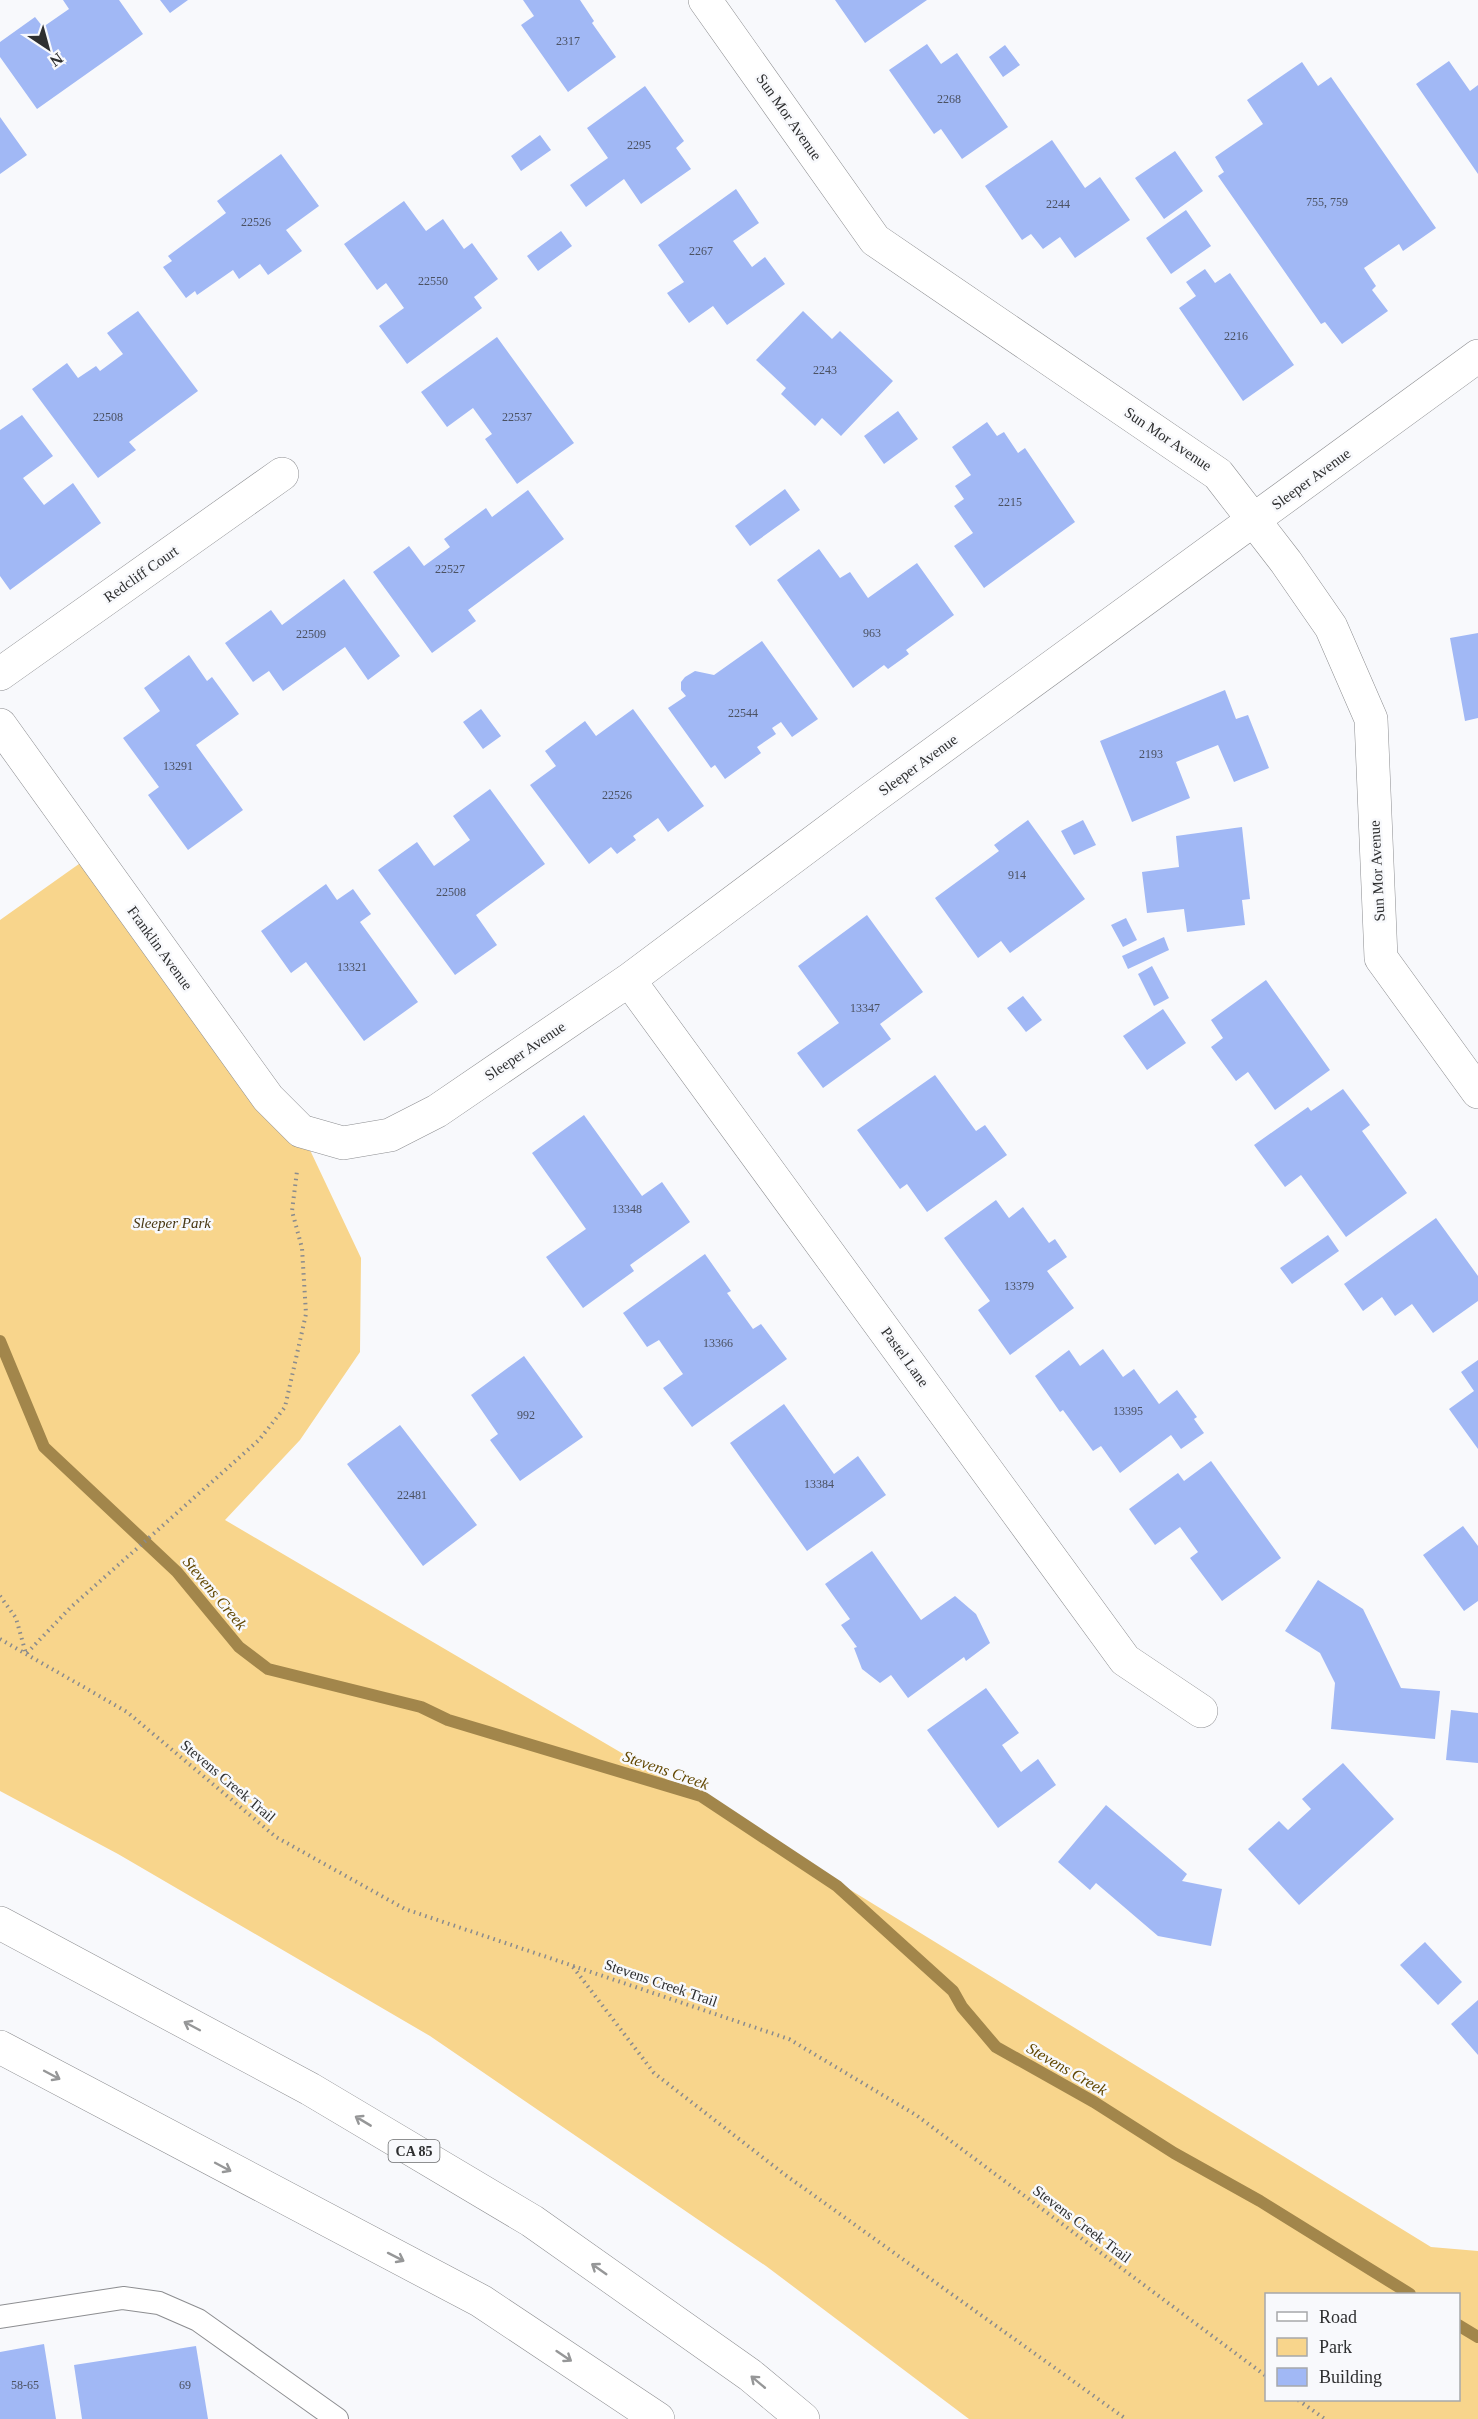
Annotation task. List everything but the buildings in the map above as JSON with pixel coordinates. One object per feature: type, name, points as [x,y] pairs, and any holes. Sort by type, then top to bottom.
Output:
[{"type":"main road","name":"Sun Mor Avenue","points":[[705,0],[875,240],[1218,474],[1286,562],[1331,627],[1371,719],[1381,958],[1478,1092]]},
{"type":"main road","name":"Sleeper Avenue","points":[[344,1143],[390,1135],[437,1111],[629,980],[881,792],[1478,356]]},
{"type":"main road","name":"Redcliff Court","points":[[0,674],[282,474]]},
{"type":"main road","name":"Franklin Avenue","points":[[0,725],[268,1098],[301,1131],[344,1143]]},
{"type":"main road","name":"Pastel Lane","points":[[629,980],[1125,1660],[1201,1711]]},
{"type":"main road","name":"CA 85","points":[[0,1923],[310,2089],[532,2222],[750,2375],[803,2419]]},
{"type":"main road","points":[[0,2047],[481,2301],[658,2419]]},
{"type":"lane","points":[[0,2317],[123,2298],[159,2303],[198,2320],[337,2419]]},
{"type":"path","points":[[26,1654],[71,1607],[259,1440],[285,1407],[306,1314],[302,1248],[292,1211],[301,1131]]},
{"type":"path","points":[[0,1596],[16,1618],[26,1654]]},
{"type":"path","name":"Stevens Creek Trail","points":[[0,1639],[127,1712],[276,1837],[405,1909],[789,2039],[916,2115],[1265,2375]]},
{"type":"path","points":[[573,1966],[654,2073],[784,2174],[1126,2419]]},
{"type":"path","points":[[1299,2401],[1324,2419]]},
{"type":"green space","name":"Sleeper Park","points":[[93,854],[301,1131],[361,1258],[360,1352],[300,1440],[225,1520],[758,1833],[1431,2247],[1478,2251],[1478,2419],[969,2419],[766,2266],[430,2036],[118,1854],[0,1791],[0,920]]},
{"type":"waterway","name":"Stevens Creek","points":[[0,1341],[44,1447],[177,1572],[239,1647],[268,1669],[421,1707],[448,1720],[701,1796],[837,1886],[953,1991],[962,2007],[996,2047],[1094,2102],[1174,2153],[1260,2201],[1408,2293]]},
{"type":"waterway","name":"Stevens Creek","points":[[1460,2326],[1478,2337]]}]
